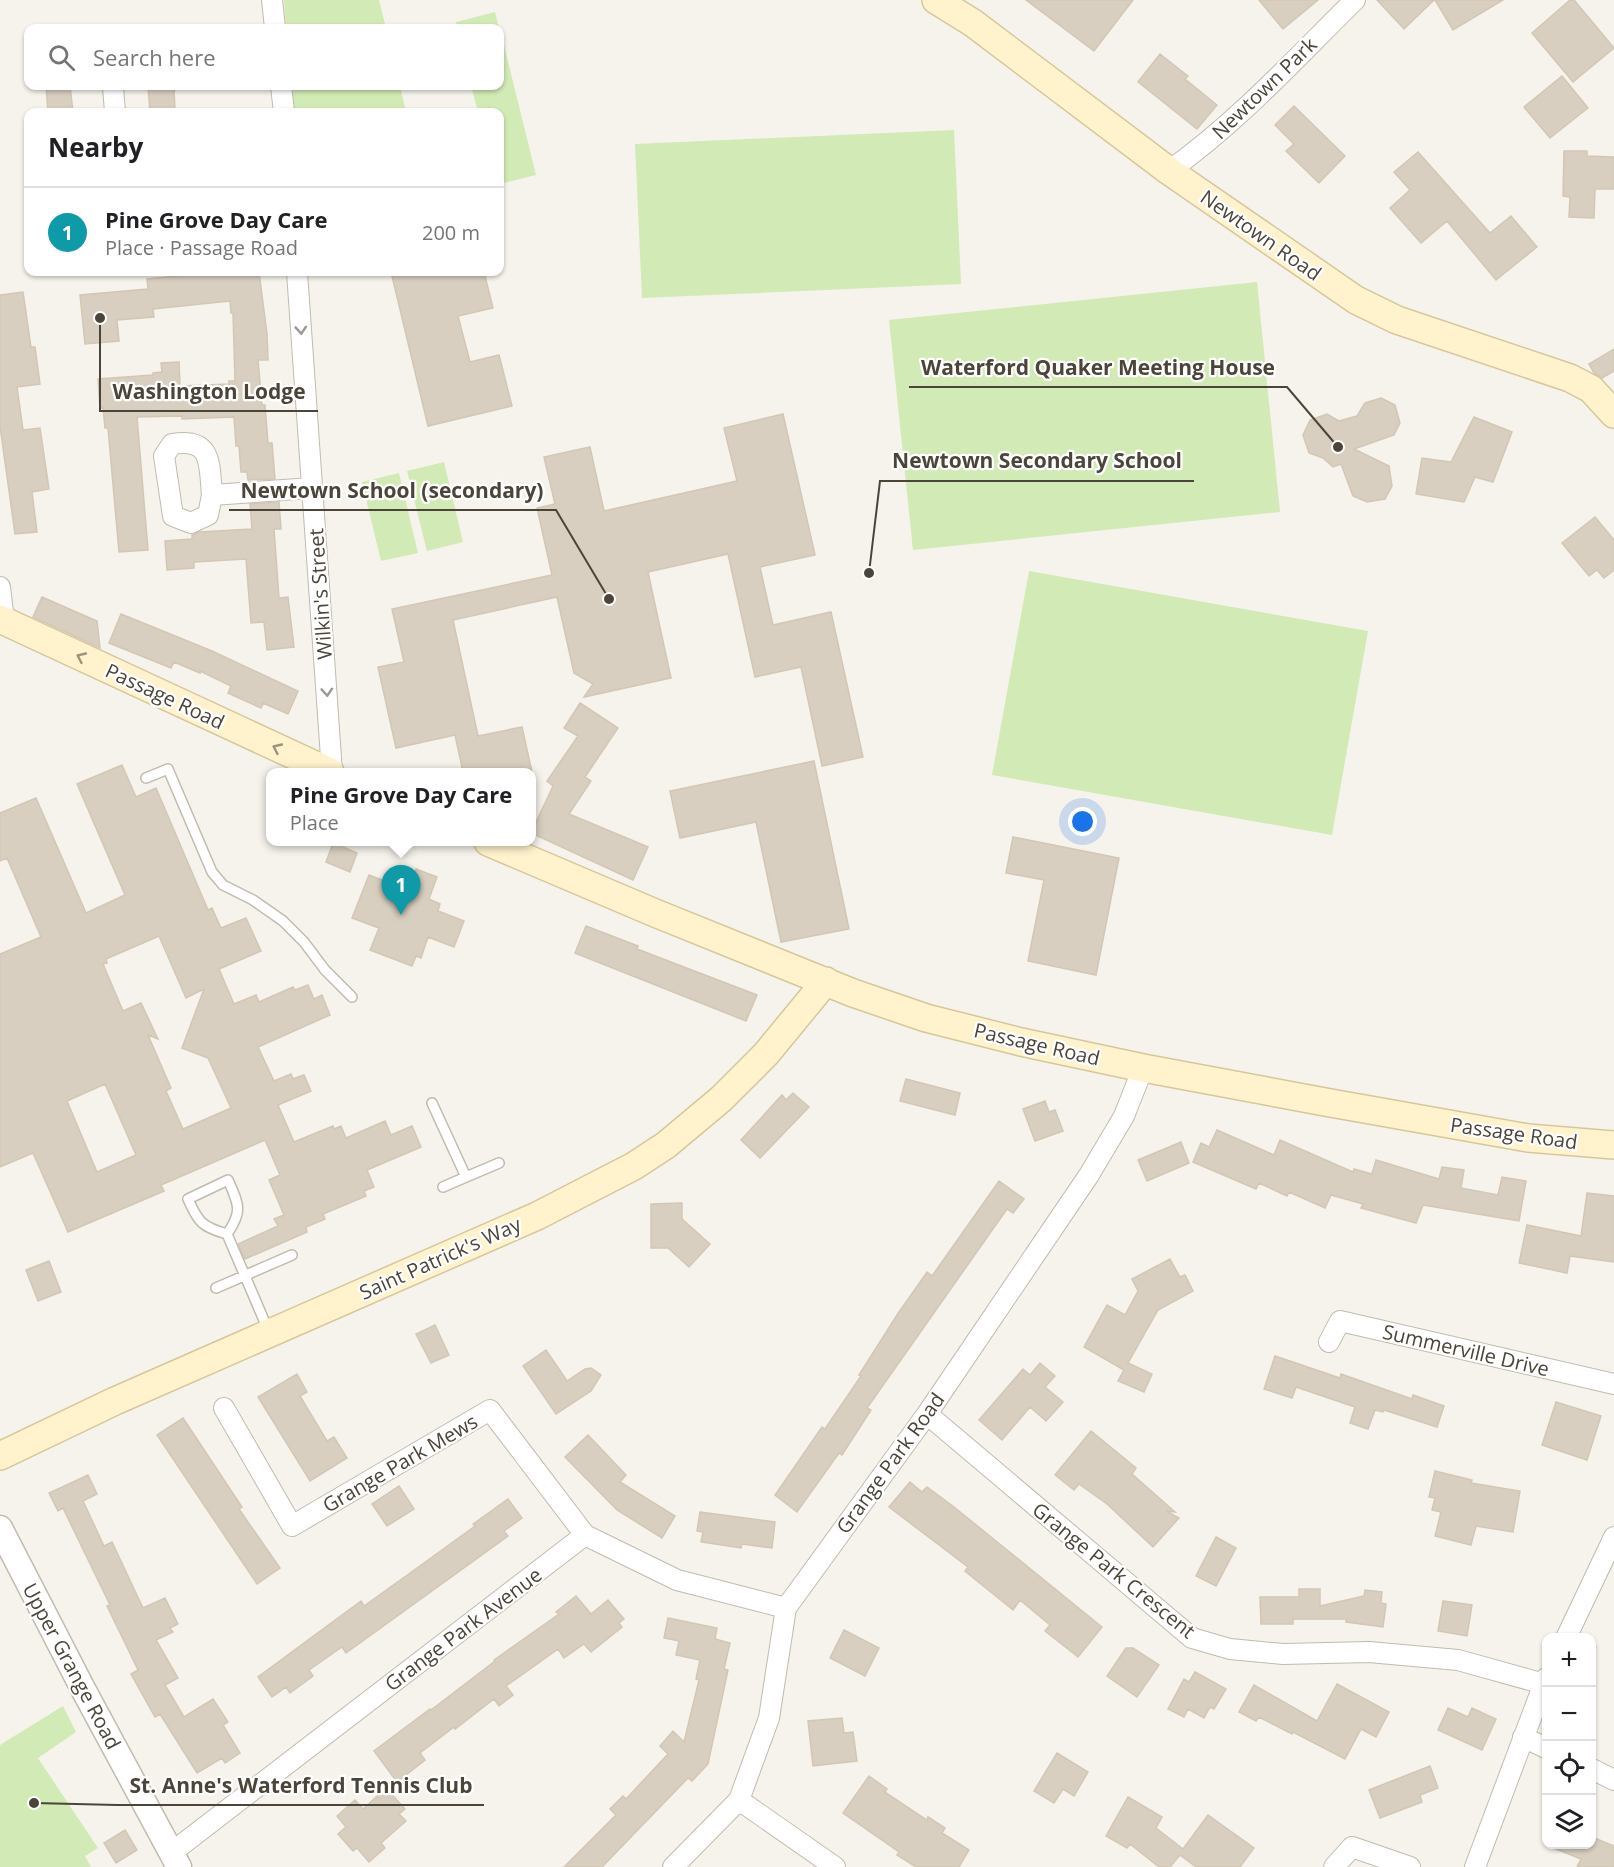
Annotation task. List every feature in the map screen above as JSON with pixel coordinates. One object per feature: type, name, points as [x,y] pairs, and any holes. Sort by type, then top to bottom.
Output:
[{"type":"main road","name":"Newtown Road","points":[[936,0],[973,23],[1169,171],[1318,276],[1370,309],[1570,378],[1591,389],[1614,414]]},
{"type":"main road","name":"Passage Road","points":[[2,620],[322,768]]},
{"type":"main road","name":"Passage Road","points":[[497,846],[655,913],[926,1018],[1022,1042],[1143,1068],[1498,1133],[1614,1145]]},
{"type":"main road","name":"Saint Patrick's Way","points":[[0,1456],[76,1418],[537,1216],[603,1183],[652,1154],[721,1099],[780,1038],[826,981]]},
{"type":"street","points":[[272,0],[275,24]]},
{"type":"street","name":"Newtown Park","points":[[1169,171],[1214,138],[1355,0]]},
{"type":"street","points":[[113,90],[115,108]]},
{"type":"street","points":[[281,90],[284,108]]},
{"type":"street","name":"Wilkin's Street","points":[[297,276],[331,768]]},
{"type":"street","points":[[212,495],[312,488]]},
{"type":"street","points":[[0,587],[2,620]]},
{"type":"street","name":"Grange Park Road","points":[[673,1867],[738,1800],[769,1718],[786,1608],[927,1414],[1110,1142],[1124,1116],[1143,1068]]},
{"type":"street","name":"Summerville Drive","points":[[1329,1342],[1340,1321],[1614,1384]]},
{"type":"street","name":"Grange Park Mews","points":[[224,1408],[292,1526],[490,1410],[585,1535]]},
{"type":"street","name":"Grange Park Crescent","points":[[927,1414],[1192,1638],[1230,1649],[1283,1654],[1369,1652],[1458,1660],[1542,1680]]},
{"type":"street","name":"Upper Grange Road","points":[[0,1528],[175,1860]]},
{"type":"street","points":[[585,1535],[677,1580],[786,1608]]},
{"type":"street","name":"Grange Park Avenue","points":[[175,1860],[585,1535]]},
{"type":"street","points":[[1568,1633],[1614,1537]]},
{"type":"street","points":[[1475,1867],[1543,1687]]},
{"type":"street","points":[[1523,1737],[1542,1746]]},
{"type":"street","points":[[1596,1771],[1614,1780]]},
{"type":"street","points":[[738,1800],[835,1867]]},
{"type":"street","points":[[1334,1867],[1352,1846],[1410,1867]]},
{"type":"lane","points":[[146,778],[168,769],[212,872],[223,885],[254,900],[283,921],[304,942],[325,970],[352,997]]},
{"type":"lane","points":[[432,1103],[466,1177]]},
{"type":"lane","points":[[443,1187],[499,1163]]},
{"type":"lane","points":[[227,1234],[237,1220],[239,1210],[238,1202],[228,1180],[188,1199],[197,1219],[203,1225],[227,1234],[270,1334]]},
{"type":"lane","points":[[216,1288],[292,1255]]},
{"type":"green space","points":[[284,0],[379,0],[385,24],[286,24]]},
{"type":"green space","points":[[495,12],[498,24],[456,24],[456,22]]},
{"type":"green space","points":[[504,45],[536,175],[504,183],[504,108],[477,108],[472,90],[504,90]]},
{"type":"green space","points":[[292,90],[401,90],[405,108],[294,108]]},
{"type":"green space","points":[[954,130],[961,284],[642,298],[635,144]]},
{"type":"green space","points":[[1257,282],[1280,512],[913,550],[889,320]]},
{"type":"green space","points":[[444,462],[463,542],[427,551],[407,471]]},
{"type":"green space","points":[[399,473],[418,553],[381,561],[362,482]]},
{"type":"green space","points":[[1029,571],[1368,631],[1332,835],[992,775]]},
{"type":"green space","points":[[63,1706],[76,1732],[38,1758],[98,1848],[85,1856],[91,1867],[0,1867],[0,1745]]},
{"type":"building","points":[[1026,0],[1133,0],[1094,51]]},
{"type":"building","points":[[1259,0],[1318,0],[1283,29]]},
{"type":"building","points":[[1377,0],[1434,0],[1404,29]]},
{"type":"building","points":[[1435,0],[1503,0],[1453,30]]},
{"type":"building","points":[[1570,0],[1574,0],[1614,48],[1573,82],[1532,33]]},
{"type":"building","points":[[1160,54],[1188,76],[1185,79],[1217,105],[1197,129],[1138,82]]},
{"type":"building","points":[[1562,76],[1588,108],[1550,138],[1524,107]]},
{"type":"building","points":[[46,90],[70,90],[73,108],[48,108]]},
{"type":"building","points":[[148,90],[174,90],[175,108],[150,108]]},
{"type":"building","points":[[1294,106],[1345,156],[1319,183],[1286,151],[1294,144],[1275,125]]},
{"type":"building","points":[[1564,151],[1587,151],[1587,156],[1614,157],[1614,189],[1595,189],[1594,218],[1569,217],[1570,197],[1563,196]]},
{"type":"building","points":[[1418,152],[1490,233],[1511,216],[1537,247],[1496,280],[1447,221],[1421,243],[1390,208],[1410,190],[1394,172]]},
{"type":"building","points":[[178,276],[260,276],[268,360],[258,360],[262,405],[265,405],[268,443],[272,443],[275,479],[248,480],[247,472],[241,472],[234,417],[182,419],[182,416],[137,417],[148,550],[119,552],[108,428],[105,428],[103,407],[100,408],[98,379],[153,375],[153,373],[162,372],[161,363],[179,362],[180,386],[229,384],[229,381],[235,381],[233,313],[231,313],[230,301],[153,309],[154,317],[117,320],[119,341],[85,344],[80,295],[148,289],[147,279]]},
{"type":"building","points":[[392,276],[485,276],[493,308],[458,316],[470,362],[499,355],[512,406],[428,426]]},
{"type":"building","points":[[23,292],[31,347],[35,347],[40,384],[17,387],[23,430],[40,428],[49,489],[32,492],[37,532],[15,534],[0,426],[0,295]]},
{"type":"building","points":[[1614,349],[1614,371],[1602,378],[1594,373],[1589,364]]},
{"type":"building","points":[[1381,398],[1395,405],[1400,423],[1394,435],[1354,449],[1389,466],[1392,486],[1385,499],[1367,502],[1353,496],[1341,464],[1333,467],[1323,458],[1309,453],[1303,435],[1310,420],[1327,414],[1339,421],[1357,416],[1365,403]]},
{"type":"building","points":[[783,414],[815,555],[760,567],[773,625],[831,612],[863,757],[822,766],[801,667],[755,677],[728,554],[648,572],[671,678],[584,697],[593,684],[574,673],[557,597],[453,620],[478,736],[522,727],[531,768],[462,768],[455,735],[396,748],[378,667],[404,662],[392,609],[552,575],[537,508],[555,504],[544,457],[590,447],[604,511],[737,481],[724,428]]},
{"type":"building","points":[[1474,417],[1512,432],[1493,482],[1475,477],[1464,502],[1416,494],[1422,458],[1451,462]]},
{"type":"building","points":[[279,502],[281,529],[274,529],[279,598],[288,597],[294,647],[267,650],[264,622],[251,623],[246,559],[194,562],[194,568],[167,570],[165,541],[192,539],[192,535],[199,532],[252,529],[250,504]]},
{"type":"building","points":[[1595,517],[1614,540],[1614,570],[1604,578],[1597,570],[1589,576],[1562,543]]},
{"type":"building","points":[[42,597],[97,621],[100,648],[33,617]]},
{"type":"building","points":[[121,614],[212,651],[298,691],[288,714],[263,703],[261,708],[228,693],[231,686],[200,671],[200,673],[174,662],[171,668],[109,643]]},
{"type":"building","points":[[580,703],[618,728],[585,777],[591,781],[569,814],[648,847],[633,880],[536,835],[536,822],[553,786],[547,781],[578,736],[564,728]]},
{"type":"building","points":[[814,761],[849,929],[781,942],[756,822],[680,838],[670,791]]},
{"type":"building","points":[[122,765],[136,797],[156,788],[208,910],[212,908],[221,928],[246,918],[261,951],[219,969],[234,1004],[256,995],[259,1002],[293,987],[295,990],[308,985],[314,999],[322,995],[330,1015],[258,1047],[274,1081],[291,1074],[293,1079],[304,1075],[311,1091],[278,1105],[294,1142],[333,1126],[334,1129],[341,1126],[346,1138],[385,1121],[391,1135],[412,1126],[421,1147],[367,1170],[374,1187],[364,1191],[366,1196],[323,1214],[325,1219],[306,1227],[307,1232],[245,1259],[238,1244],[278,1226],[274,1219],[284,1215],[269,1180],[280,1175],[265,1140],[161,1185],[164,1191],[68,1232],[33,1153],[0,1167],[0,954],[41,937],[7,858],[0,861],[0,813],[36,798],[86,913],[125,895],[77,784]],"holes":[[[159,936],[186,998],[204,989],[182,1048],[208,1058],[231,1108],[183,1129],[166,1091],[171,1088],[148,1035],[158,1039],[141,1003],[123,1011],[103,964],[107,963],[106,959]],[[105,1084],[136,1155],[97,1172],[67,1101]]]},
{"type":"building","points":[[1013,837],[1119,858],[1096,975],[1028,961],[1044,880],[1006,873]]},
{"type":"building","points":[[332,846],[340,846],[357,853],[350,872],[326,862]]},
{"type":"building","points":[[416,869],[437,877],[429,899],[440,904],[438,911],[464,921],[454,947],[428,937],[421,958],[416,956],[412,966],[370,950],[379,928],[352,918],[369,875],[408,890]]},
{"type":"building","points":[[586,926],[638,946],[637,949],[757,995],[746,1021],[575,953]]},
{"type":"building","points":[[906,1079],[960,1093],[955,1115],[900,1101]]},
{"type":"building","points":[[793,1093],[809,1107],[760,1158],[741,1140],[782,1095],[786,1100]]},
{"type":"building","points":[[1045,1101],[1049,1112],[1055,1110],[1063,1131],[1035,1141],[1023,1109]]},
{"type":"building","points":[[1217,1130],[1274,1155],[1280,1140],[1353,1172],[1354,1169],[1372,1174],[1376,1160],[1439,1179],[1442,1167],[1464,1170],[1461,1188],[1498,1195],[1502,1177],[1526,1181],[1519,1221],[1423,1205],[1416,1223],[1361,1208],[1363,1204],[1331,1195],[1325,1208],[1289,1192],[1287,1196],[1259,1183],[1256,1189],[1193,1162],[1201,1143],[1209,1147]]},
{"type":"building","points":[[1181,1142],[1189,1163],[1147,1181],[1138,1160]]},
{"type":"building","points":[[999,1181],[1024,1199],[1013,1213],[1007,1209],[867,1408],[871,1410],[842,1455],[839,1453],[797,1512],[775,1495],[822,1427],[825,1429],[927,1272],[932,1276]]},
{"type":"building","points":[[1587,1193],[1614,1196],[1614,1262],[1570,1256],[1567,1273],[1519,1263],[1527,1225],[1581,1236]]},
{"type":"building","points":[[682,1203],[682,1219],[710,1244],[689,1267],[668,1248],[651,1248],[651,1204]]},
{"type":"building","points":[[1170,1259],[1180,1277],[1185,1275],[1193,1291],[1158,1310],[1128,1363],[1152,1374],[1144,1392],[1118,1381],[1124,1370],[1084,1347],[1107,1305],[1125,1315],[1138,1291],[1132,1279]]},
{"type":"building","points":[[49,1261],[61,1292],[38,1301],[26,1270]]},
{"type":"building","points":[[435,1325],[449,1355],[431,1363],[416,1334]]},
{"type":"building","points":[[546,1350],[567,1381],[585,1369],[591,1368],[601,1375],[591,1391],[556,1414],[523,1366]]},
{"type":"building","points":[[1275,1356],[1340,1378],[1341,1374],[1412,1399],[1413,1395],[1444,1406],[1437,1427],[1384,1410],[1383,1412],[1375,1410],[1368,1429],[1350,1423],[1355,1407],[1296,1387],[1292,1398],[1264,1389]]},
{"type":"building","points":[[1040,1363],[1055,1376],[1045,1387],[1063,1402],[1046,1421],[1030,1407],[1002,1440],[979,1420],[1023,1369],[1030,1375]]},
{"type":"building","points":[[297,1374],[307,1392],[300,1396],[327,1441],[334,1437],[347,1458],[310,1481],[258,1397]]},
{"type":"building","points":[[1556,1402],[1601,1416],[1587,1460],[1542,1445]]},
{"type":"building","points":[[183,1418],[242,1507],[239,1509],[280,1568],[257,1584],[157,1435]]},
{"type":"building","points":[[1091,1431],[1136,1468],[1132,1474],[1175,1512],[1166,1511],[1179,1518],[1153,1547],[1107,1504],[1079,1484],[1074,1490],[1055,1475]]},
{"type":"building","points":[[588,1435],[626,1475],[620,1482],[675,1516],[662,1538],[617,1510],[565,1457]]},
{"type":"building","points":[[1435,1471],[1472,1480],[1471,1483],[1520,1491],[1513,1532],[1476,1526],[1471,1545],[1435,1536],[1441,1512],[1432,1510],[1435,1498],[1429,1497]]},
{"type":"building","points":[[88,1475],[97,1494],[83,1501],[104,1546],[112,1542],[143,1608],[165,1598],[178,1624],[170,1628],[173,1632],[156,1640],[178,1678],[165,1685],[184,1717],[213,1699],[228,1722],[223,1725],[240,1753],[225,1763],[222,1758],[197,1773],[160,1714],[155,1717],[131,1674],[138,1670],[107,1606],[110,1605],[63,1508],[58,1511],[49,1493]]},
{"type":"building","points":[[910,1482],[922,1492],[927,1487],[954,1507],[1102,1627],[1078,1657],[1045,1631],[1050,1625],[1020,1600],[1013,1610],[965,1571],[968,1567],[889,1507]]},
{"type":"building","points":[[399,1486],[414,1509],[387,1526],[372,1504]]},
{"type":"building","points":[[508,1499],[522,1518],[504,1531],[508,1536],[346,1653],[342,1647],[309,1670],[313,1676],[290,1693],[286,1687],[272,1697],[258,1677],[361,1601],[364,1606],[475,1526],[473,1524]]},
{"type":"building","points":[[700,1512],[775,1522],[772,1548],[742,1544],[741,1548],[701,1542],[703,1532],[697,1531]]},
{"type":"building","points":[[1216,1537],[1236,1548],[1216,1586],[1196,1576]]},
{"type":"building","points":[[1299,1589],[1320,1589],[1320,1606],[1364,1596],[1365,1590],[1382,1592],[1381,1603],[1386,1604],[1383,1627],[1346,1622],[1346,1619],[1293,1619],[1293,1624],[1261,1624],[1260,1597],[1299,1597]]},
{"type":"building","points":[[576,1596],[591,1614],[608,1600],[624,1619],[619,1623],[622,1627],[591,1652],[584,1644],[564,1658],[558,1649],[506,1686],[513,1695],[499,1706],[494,1699],[420,1753],[425,1760],[397,1782],[374,1751],[559,1614],[556,1612]]},
{"type":"building","points":[[1443,1601],[1472,1605],[1467,1636],[1438,1631]]},
{"type":"building","points":[[668,1618],[717,1628],[715,1639],[730,1643],[724,1669],[728,1670],[708,1764],[692,1781],[688,1778],[602,1867],[564,1867],[616,1815],[610,1809],[623,1796],[626,1799],[668,1754],[660,1746],[673,1731],[684,1742],[699,1680],[696,1679],[700,1660],[676,1655],[679,1641],[664,1638]]},
{"type":"building","points":[[844,1630],[879,1648],[865,1676],[830,1658]]},
{"type":"building","points":[[1126,1648],[1133,1648],[1159,1665],[1137,1697],[1107,1676]]},
{"type":"building","points":[[1195,1672],[1226,1689],[1214,1709],[1210,1707],[1204,1718],[1188,1709],[1184,1717],[1168,1709],[1184,1679],[1189,1682]]},
{"type":"building","points":[[1337,1684],[1389,1712],[1376,1737],[1361,1729],[1345,1759],[1293,1732],[1292,1734],[1259,1717],[1256,1721],[1239,1712],[1254,1685],[1317,1721]]},
{"type":"building","points":[[1448,1708],[1468,1717],[1472,1708],[1496,1719],[1482,1750],[1438,1730]]},
{"type":"building","points":[[842,1718],[844,1733],[853,1732],[857,1761],[813,1766],[808,1721]]},
{"type":"building","points":[[1057,1753],[1088,1772],[1074,1796],[1063,1789],[1054,1803],[1034,1791]]},
{"type":"building","points":[[1430,1766],[1438,1788],[1420,1795],[1422,1802],[1380,1818],[1369,1790]]},
{"type":"building","points":[[869,1776],[887,1789],[885,1792],[927,1820],[928,1817],[945,1828],[942,1833],[969,1850],[959,1867],[916,1867],[897,1855],[899,1852],[843,1813]]},
{"type":"building","points":[[386,1788],[405,1809],[399,1814],[406,1821],[381,1843],[385,1848],[369,1862],[357,1848],[353,1851],[338,1834],[346,1827],[337,1816],[355,1800],[363,1809]]},
{"type":"building","points":[[1128,1797],[1162,1817],[1156,1828],[1183,1849],[1208,1815],[1254,1848],[1240,1867],[1196,1867],[1180,1855],[1170,1867],[1159,1867],[1130,1844],[1127,1848],[1106,1836]]},
{"type":"building","points":[[125,1830],[137,1850],[116,1863],[104,1843]]},
{"type":"building","points":[[1596,1839],[1614,1846],[1614,1867],[1577,1867],[1581,1859],[1556,1849],[1596,1849]]},
{"type":"place","name":"Washington Lodge","points":[[100,318]]},
{"type":"place","name":"Waterford Quaker Meeting House","points":[[1338,447]]},
{"type":"place","name":"Newtown Secondary School","points":[[869,573]]},
{"type":"place","name":"Newtown School (secondary)","points":[[609,599]]},
{"type":"place","name":"Pine Grove Day Care","points":[[401,915]]},
{"type":"place","name":"St. Anne's Waterford Tennis Club","points":[[34,1803]]}]
